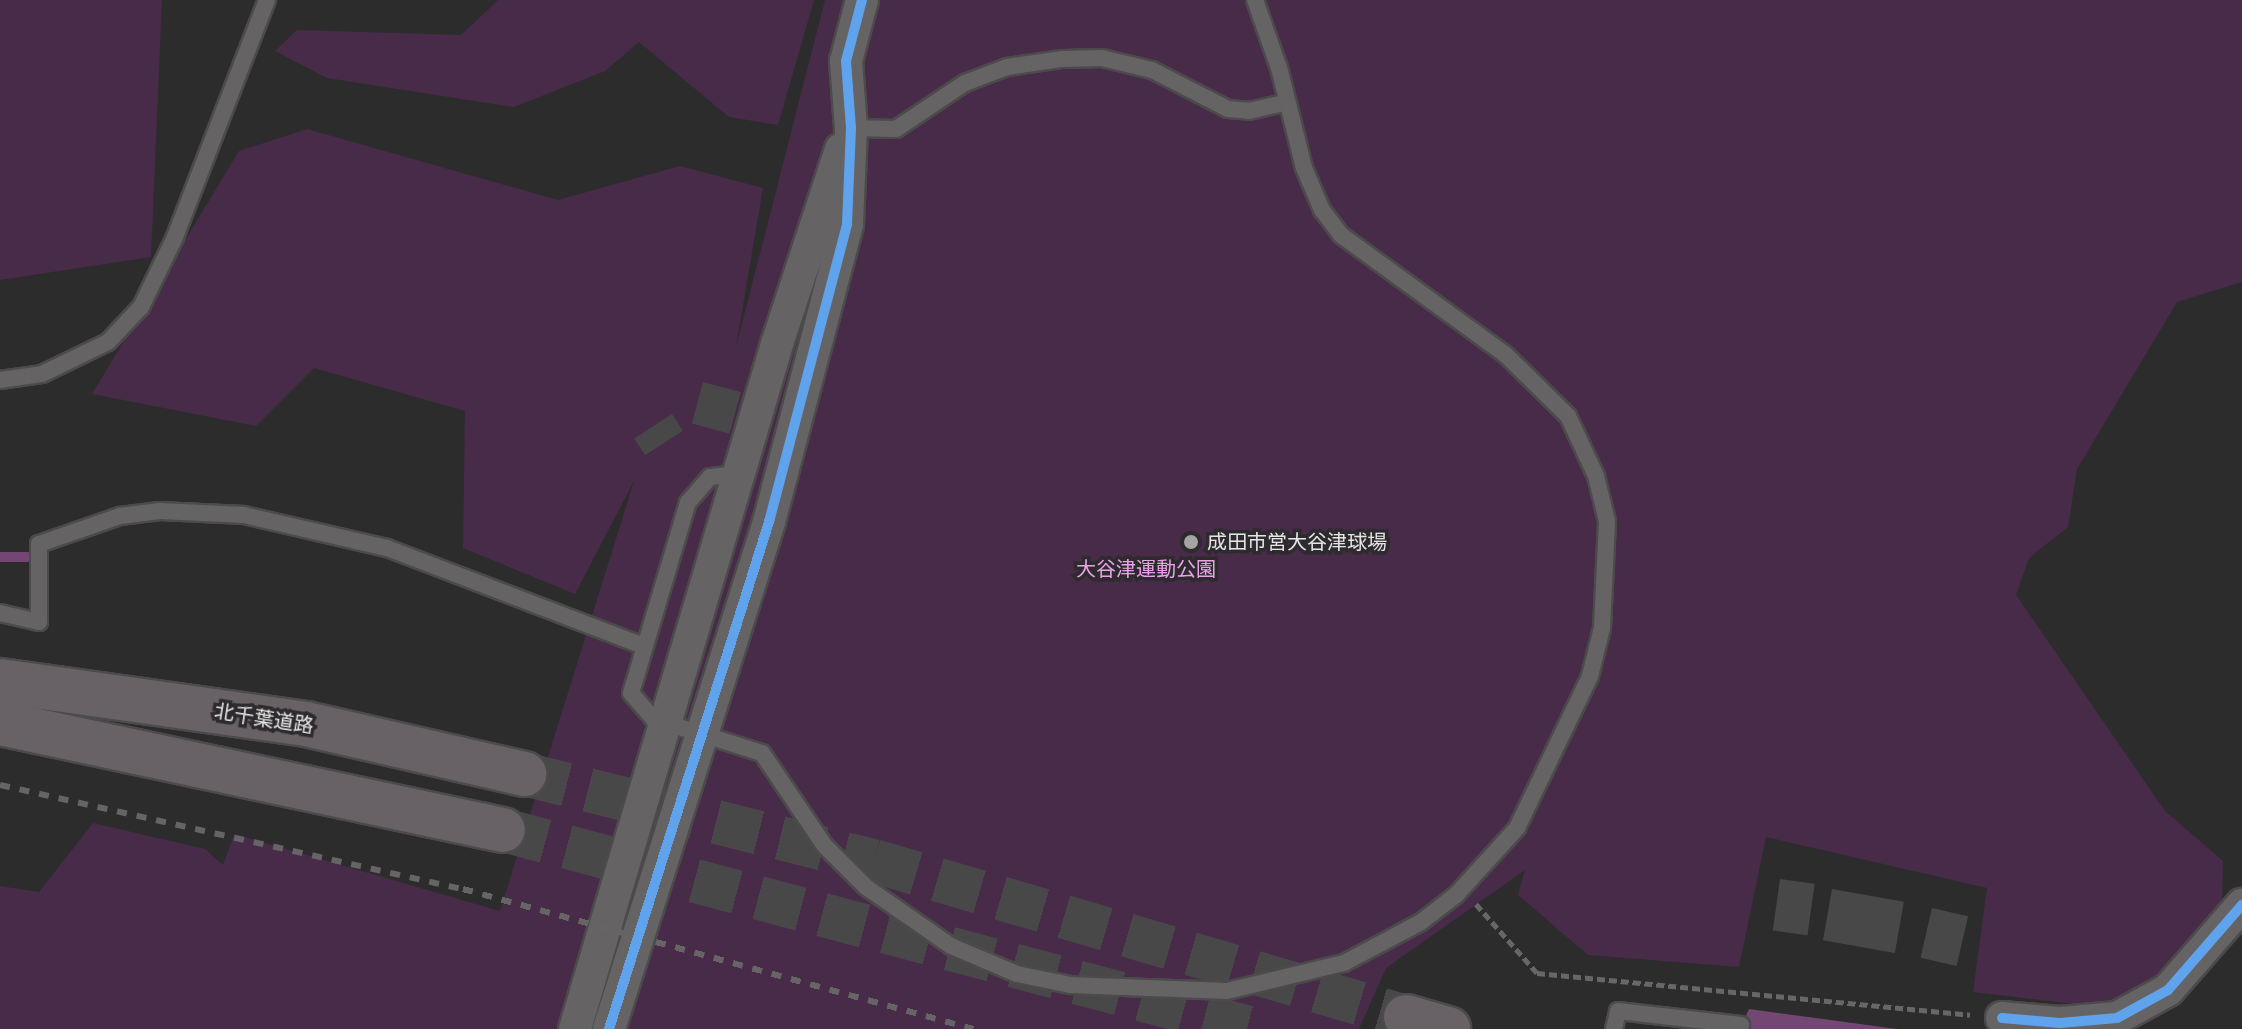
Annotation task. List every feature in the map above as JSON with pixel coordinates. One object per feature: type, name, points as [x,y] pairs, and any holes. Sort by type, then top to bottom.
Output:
[{"type":"highway","name":"北千葉道路","points":[[0,681],[306,724],[524,774]]},
{"type":"highway","points":[[0,723],[503,830]]},
{"type":"highway","points":[[1406,1017],[1448,1029]]},
{"type":"street","points":[[609,1029],[769,522],[847,224],[851,128],[846,61],[862,0]]},
{"type":"street","points":[[575,1029],[816,219],[851,128]]},
{"type":"street","points":[[2002,1018],[2060,1023],[2117,1018],[2168,990],[2242,905]]},
{"type":"lane","points":[[0,380],[42,374],[108,342],[141,307],[175,237],[267,0]]},
{"type":"lane","points":[[738,474],[710,477],[688,502],[631,693],[640,709],[665,722],[762,753],[824,845],[902,916],[980,960],[1030,977],[1106,989],[1182,993],[1227,991],[1302,976],[1381,946],[1462,889],[1517,828],[1590,676],[1602,628],[1607,521],[1596,476],[1568,416],[1506,355],[1341,235],[1322,210],[1304,168],[1255,0]]},
{"type":"lane","points":[[851,128],[896,129],[965,83],[1007,67],[1062,59],[1102,58],[1152,70],[1228,109],[1249,111],[1287,102]]},
{"type":"lane","points":[[0,613],[39,622],[39,544],[120,516],[160,511],[244,515],[387,548],[644,646]]},
{"type":"lane","points":[[1614,1029],[1618,1011],[1741,1025]]},
{"type":"path","points":[[1462,889],[1537,973],[2002,1018]]},
{"type":"green space","points":[[0,0],[162,0],[151,257],[0,280]]},
{"type":"green space","points":[[498,0],[814,0],[778,125],[729,117],[639,42],[605,71],[514,107],[327,78],[275,51],[297,30],[461,35]]},
{"type":"green space","name":"大谷津運動公園","points":[[825,0],[2242,0],[2242,282],[2177,302],[2077,469],[2068,527],[2029,558],[2016,595],[2165,811],[2223,861],[2222,908],[2185,956],[2143,992],[2099,1007],[1973,992],[1987,888],[1766,837],[1739,967],[1588,955],[1518,895],[1525,870],[1386,968],[1359,1029],[0,1029],[0,886],[39,892],[93,823],[205,849],[223,865],[234,834],[500,911],[634,481],[575,594],[463,548],[465,411],[314,368],[256,426],[92,394],[239,151],[307,129],[558,200],[680,166],[763,188],[736,347]]},
{"type":"shaded area","points":[[1749,1009],[1897,1029],[1740,1029]]},
{"type":"building","points":[[703,382],[741,392],[730,434],[692,424]]},
{"type":"building","points":[[672,414],[683,431],[645,455],[634,439]]},
{"type":"building","points":[[1780,879],[1815,884],[1807,935],[1773,930]]},
{"type":"building","points":[[1832,889],[1904,902],[1895,953],[1823,940]]},
{"type":"building","points":[[1932,908],[1968,916],[1957,966],[1921,958]]},
{"type":"waterway","points":[[0,557],[27,557]]},
{"type":"tunnel","points":[[524,774],[874,861],[1406,1017]]},
{"type":"tunnel","points":[[503,830],[1253,1029]]},
{"type":"railway","points":[[0,785],[463,889],[973,1029]]},
{"type":"cycle path","points":[[609,1029],[769,522],[847,224],[851,128],[846,61],[862,0]]},
{"type":"cycle path","points":[[2002,1018],[2060,1023],[2117,1018],[2168,990],[2242,905]]},
{"type":"place","name":"成田市営大谷津球場","points":[[1191,542]]}]
